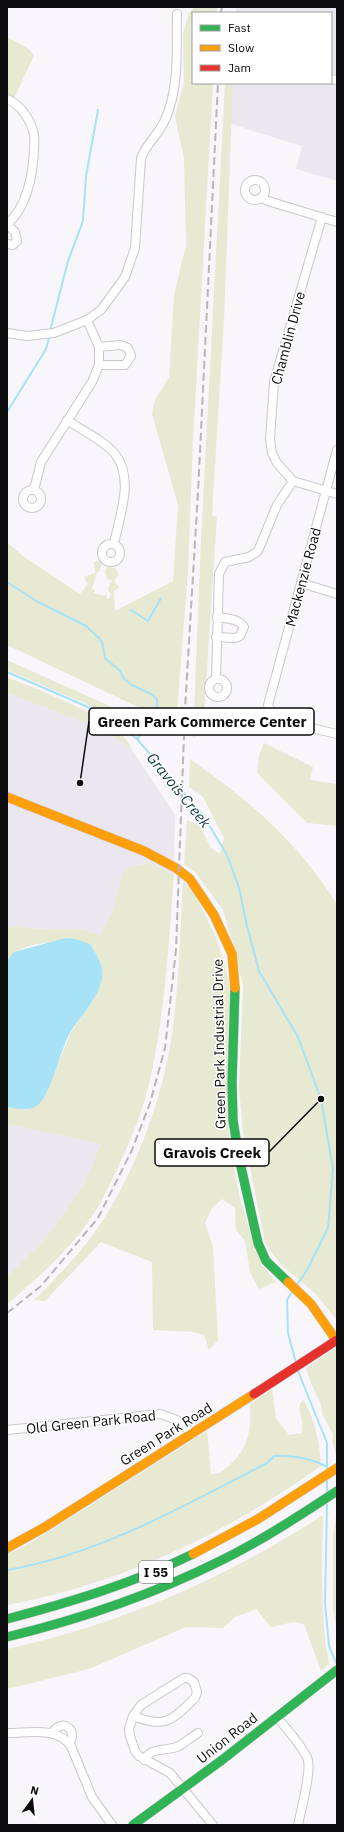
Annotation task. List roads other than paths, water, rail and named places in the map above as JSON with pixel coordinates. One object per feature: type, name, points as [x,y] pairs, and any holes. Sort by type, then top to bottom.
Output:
[{"type":"main road","name":"Green Park Industrial Drive","points":[[7,797],[144,851],[176,868],[190,879],[214,915],[232,954],[235,993],[232,1083],[233,1120],[239,1158],[258,1243],[266,1262],[311,1304],[336,1340]]},
{"type":"main road","name":"Green Park Road","points":[[7,1548],[45,1527],[193,1434],[336,1340]]},
{"type":"main road","name":"I 55","points":[[7,1619],[77,1601],[147,1576],[214,1545],[247,1527],[293,1499],[337,1468]]},
{"type":"main road","name":"I 55","points":[[7,1638],[80,1618],[150,1594],[219,1563],[293,1521],[337,1491]]},
{"type":"main road","name":"Union Road","points":[[133,1825],[183,1789],[337,1670]]},
{"type":"street","points":[[7,333],[27,336],[54,333],[87,320],[101,310],[125,277],[135,248],[141,158],[144,148],[164,123],[173,100],[178,14]]},
{"type":"street","points":[[7,99],[27,114],[35,136],[33,169],[27,193],[13,220],[7,224],[15,232],[17,241],[13,245],[7,244]]},
{"type":"street","points":[[262,198],[337,222]]},
{"type":"street","name":"Chamblin Drive","points":[[293,481],[277,463],[272,453],[270,439],[274,382],[322,218]]},
{"type":"street","points":[[34,490],[41,462],[92,382],[99,365],[99,347],[87,320]]},
{"type":"street","points":[[99,347],[120,345],[128,348],[131,356],[125,365],[99,365]]},
{"type":"street","points":[[67,420],[107,447],[115,454],[123,466],[125,486],[114,544]]},
{"type":"street","name":"Mackenzie Road","points":[[337,450],[268,705],[274,718],[277,720],[337,734]]},
{"type":"street","points":[[216,679],[216,637],[219,574],[221,568],[225,562],[249,557],[258,551],[277,505],[293,481],[337,494]]},
{"type":"street","points":[[301,583],[337,594]]},
{"type":"street","points":[[216,637],[235,638],[240,636],[244,627],[241,622],[236,620],[217,618]]},
{"type":"street","name":"Old Green Park Road","points":[[7,1430],[160,1414],[177,1420],[193,1434]]},
{"type":"street","points":[[133,1716],[158,1723],[167,1722],[195,1698],[197,1692],[194,1682],[188,1678],[184,1678],[142,1705],[133,1716],[129,1729],[131,1744],[135,1751],[144,1760],[170,1773],[213,1825]]},
{"type":"street","points":[[277,1717],[292,1735],[308,1759],[308,1769],[298,1825]]},
{"type":"street","points":[[7,1733],[52,1733],[60,1736],[69,1744],[92,1797],[112,1825]]},
{"type":"street","points":[[144,1760],[147,1755],[156,1749],[179,1745],[198,1733]]},
{"type":"water","points":[[66,938],[75,939],[90,944],[97,956],[102,969],[102,977],[97,994],[71,1031],[44,1098],[35,1107],[28,1109],[7,1107],[7,961],[14,952]]},
{"type":"waterway","points":[[50,331],[68,261],[83,221],[86,176],[98,110]]},
{"type":"waterway","points":[[7,412],[46,349],[50,335]]},
{"type":"waterway","points":[[7,582],[38,602],[86,626],[100,639],[103,645],[105,658],[120,671],[124,679],[132,685],[153,695],[157,700],[157,712],[151,723],[137,739]]},
{"type":"waterway","points":[[131,610],[148,621],[161,598]]},
{"type":"waterway","name":"Gravois Creek","points":[[7,672],[104,714],[137,739],[203,815],[227,855],[239,888],[259,971],[298,1037],[321,1099],[333,1169],[328,1228],[307,1270],[297,1285]]},
{"type":"waterway","name":"Gravois Creek","points":[[292,1292],[287,1300],[288,1333],[296,1363]]},
{"type":"waterway","name":"Gravois Creek","points":[[298,1371],[327,1443],[327,1469]]},
{"type":"waterway","points":[[7,1570],[41,1563],[75,1553],[141,1527],[267,1463],[274,1456],[301,1458],[326,1466]]},
{"type":"waterway","name":"Gravois Creek","points":[[327,1481],[327,1491]]},
{"type":"waterway","name":"Gravois Creek","points":[[327,1505],[325,1603],[329,1646],[337,1665]]},
{"type":"railway","points":[[221,12],[222,7]]},
{"type":"railway","points":[[7,1313],[41,1286],[98,1218],[132,1150],[150,1103],[165,1048],[176,950],[185,709],[198,492],[218,84]]},
{"type":"place","name":"Green Park Commerce Center","points":[[80,783]]},
{"type":"place","name":"Gravois Creek","points":[[321,1099]]}]
